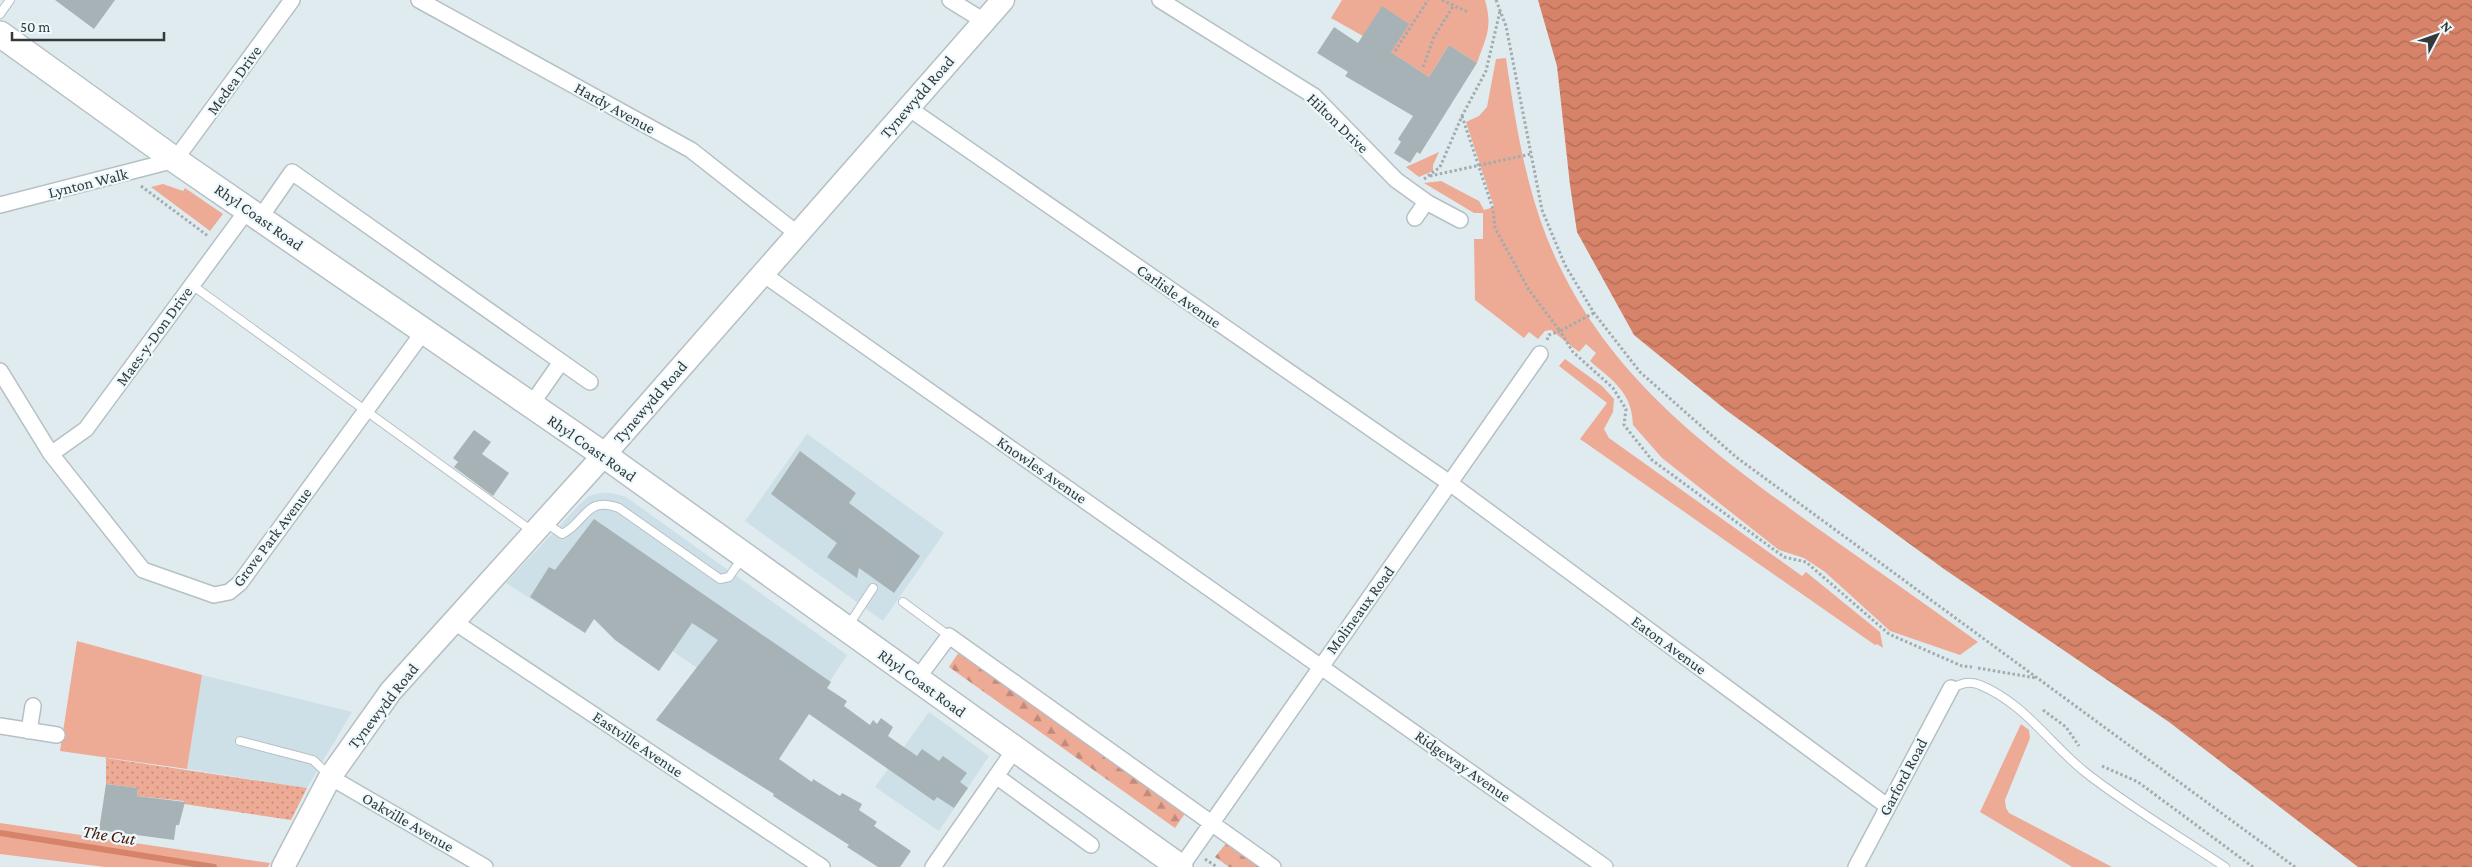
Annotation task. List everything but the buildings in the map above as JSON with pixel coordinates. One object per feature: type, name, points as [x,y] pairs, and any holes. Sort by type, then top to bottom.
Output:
[{"type":"main road","name":"Tynewydd Road","points":[[283,867],[330,777],[391,691],[453,620],[604,455],[1003,0]]},
{"type":"main road","name":"Rhyl Coast Road","points":[[0,34],[175,160],[604,455],[1180,867]]},
{"type":"street","name":"Medea Drive","points":[[175,160],[292,0]]},
{"type":"street","name":"Hardy Avenue","points":[[418,0],[691,150],[799,234]]},
{"type":"street","points":[[950,0],[984,21]]},
{"type":"street","name":"Hilton Drive","points":[[1160,0],[1314,96],[1396,180],[1426,202],[1460,220]]},
{"type":"street","name":"Carlisle Avenue","points":[[907,108],[1450,484]]},
{"type":"street","name":"Lynton Walk","points":[[0,205],[175,160]]},
{"type":"street","name":"Maes-y-Don Drive","points":[[51,454],[86,429],[221,245],[254,214],[292,172],[560,362]]},
{"type":"street","points":[[1415,218],[1426,202]]},
{"type":"street","name":"Knowles Avenue","points":[[763,274],[1321,666]]},
{"type":"street","name":"Grove Park Avenue","points":[[0,371],[51,454],[143,570],[214,595],[228,592],[240,583],[424,331]]},
{"type":"street","name":"Molineaux Road","points":[[1180,867],[1540,354]]},
{"type":"street","points":[[531,405],[560,362],[590,382]]},
{"type":"street","name":"Eaton Avenue","points":[[1450,484],[1887,806]]},
{"type":"street","name":"Eastville Avenue","points":[[453,620],[822,867]]},
{"type":"street","points":[[917,679],[949,636],[1273,867]]},
{"type":"street","name":"Ridgeway Avenue","points":[[1321,666],[1605,867]]},
{"type":"street","name":"Garford Road","points":[[1856,867],[1951,688]]},
{"type":"street","points":[[29,731],[33,706]]},
{"type":"street","points":[[0,726],[56,735]]},
{"type":"street","points":[[933,867],[1015,749]]},
{"type":"street","points":[[996,776],[1091,844]]},
{"type":"street","name":"Oakville Avenue","points":[[330,777],[485,867]]},
{"type":"lane","points":[[0,14],[10,0]]},
{"type":"lane","points":[[192,285],[364,412],[539,527],[562,534],[570,529],[591,507],[601,504],[610,505],[619,508],[720,579],[729,577],[744,555]]},
{"type":"lane","points":[[846,628],[873,588]]},
{"type":"lane","points":[[903,602],[949,636]]},
{"type":"lane","points":[[1951,688],[1965,682],[1978,684],[2021,709],[2085,772],[2225,867]]},
{"type":"lane","points":[[240,741],[313,760],[330,777]]},
{"type":"path","points":[[1395,51],[1428,0]]},
{"type":"path","points":[[1443,0],[1468,12]]},
{"type":"path","points":[[1496,0],[1506,26],[1542,210],[1565,265],[1594,313],[1640,372],[1736,457],[2295,867]]},
{"type":"path","points":[[1423,67],[1434,37],[1454,5]]},
{"type":"path","points":[[1407,188],[1430,176],[1440,167],[1462,116],[1486,71],[1500,10]]},
{"type":"path","points":[[1462,116],[1493,209],[1495,228],[1529,290],[1560,331],[1573,352],[1613,388],[1622,400],[1626,409],[1624,426],[1652,460],[1784,557],[1806,562],[1889,634],[1962,666],[2038,678]]},
{"type":"path","points":[[1430,176],[1532,154]]},
{"type":"path","points":[[125,174],[221,245]]},
{"type":"path","points":[[1560,331],[1594,313]]},
{"type":"path","points":[[2042,710],[2066,727],[2082,750]]},
{"type":"path","points":[[2094,760],[2112,771],[2138,782],[2253,867]]},
{"type":"shaded area","points":[[807,434],[944,533],[883,621],[745,521]]},
{"type":"shaded area","points":[[600,493],[612,493],[626,497],[847,655],[795,735],[604,604],[585,633],[506,583],[580,504],[589,496]]},
{"type":"shaded area","points":[[202,675],[352,712],[307,788],[187,769]]},
{"type":"shaded area","points":[[929,712],[989,756],[939,831],[875,787]]},
{"type":"green space","points":[[1342,0],[1485,0],[1488,18],[1486,39],[1477,63],[1449,45],[1429,77],[1391,52],[1382,7],[1363,36],[1331,18]]},
{"type":"green space","points":[[1506,58],[1526,172],[1547,238],[1569,286],[1596,328],[1626,367],[1660,403],[1696,436],[1735,467],[1775,498],[1978,642],[1960,655],[1890,631],[1825,572],[1804,558],[1779,550],[1662,458],[1633,425],[1629,404],[1620,388],[1590,361],[1596,353],[1586,344],[1579,352],[1551,330],[1545,331],[1538,339],[1529,332],[1524,338],[1475,300],[1474,239],[1483,239],[1483,213],[1474,213],[1424,183],[1441,181],[1479,201],[1484,210],[1494,207],[1466,122],[1479,116],[1487,107],[1496,59]]},
{"type":"green space","points":[[1439,152],[1433,165],[1433,171],[1419,177],[1406,167]]},
{"type":"green space","points":[[163,184],[183,191],[185,188],[223,214],[210,231],[151,187]]},
{"type":"green space","points":[[1565,359],[1602,386],[1614,399],[1613,412],[1604,429],[1609,438],[1802,576],[1806,572],[1880,632],[1883,648],[1877,644],[1875,645],[1580,439],[1607,403],[1559,366]]},
{"type":"green space","points":[[77,641],[202,675],[187,769],[60,751]]},
{"type":"green space","points":[[959,652],[1186,812],[1175,828],[949,667]]},
{"type":"green space","points":[[2021,724],[2029,730],[2030,738],[2005,800],[2009,813],[2112,867],[2072,867],[1980,812]]},
{"type":"green space","points":[[106,758],[307,788],[291,820],[184,804],[184,801],[137,796],[138,788],[106,784]]},
{"type":"green space","points":[[0,823],[270,863],[268,867],[105,867],[0,854]]},
{"type":"green space","points":[[1227,842],[1262,867],[1229,867],[1215,857]]},
{"type":"water","points":[[1538,0],[2472,0],[2472,867],[2358,867],[2169,722],[1944,569],[1726,410],[1634,335],[1577,232],[1557,66]]},
{"type":"waterway","name":"The Cut","points":[[0,833],[214,867]]}]
